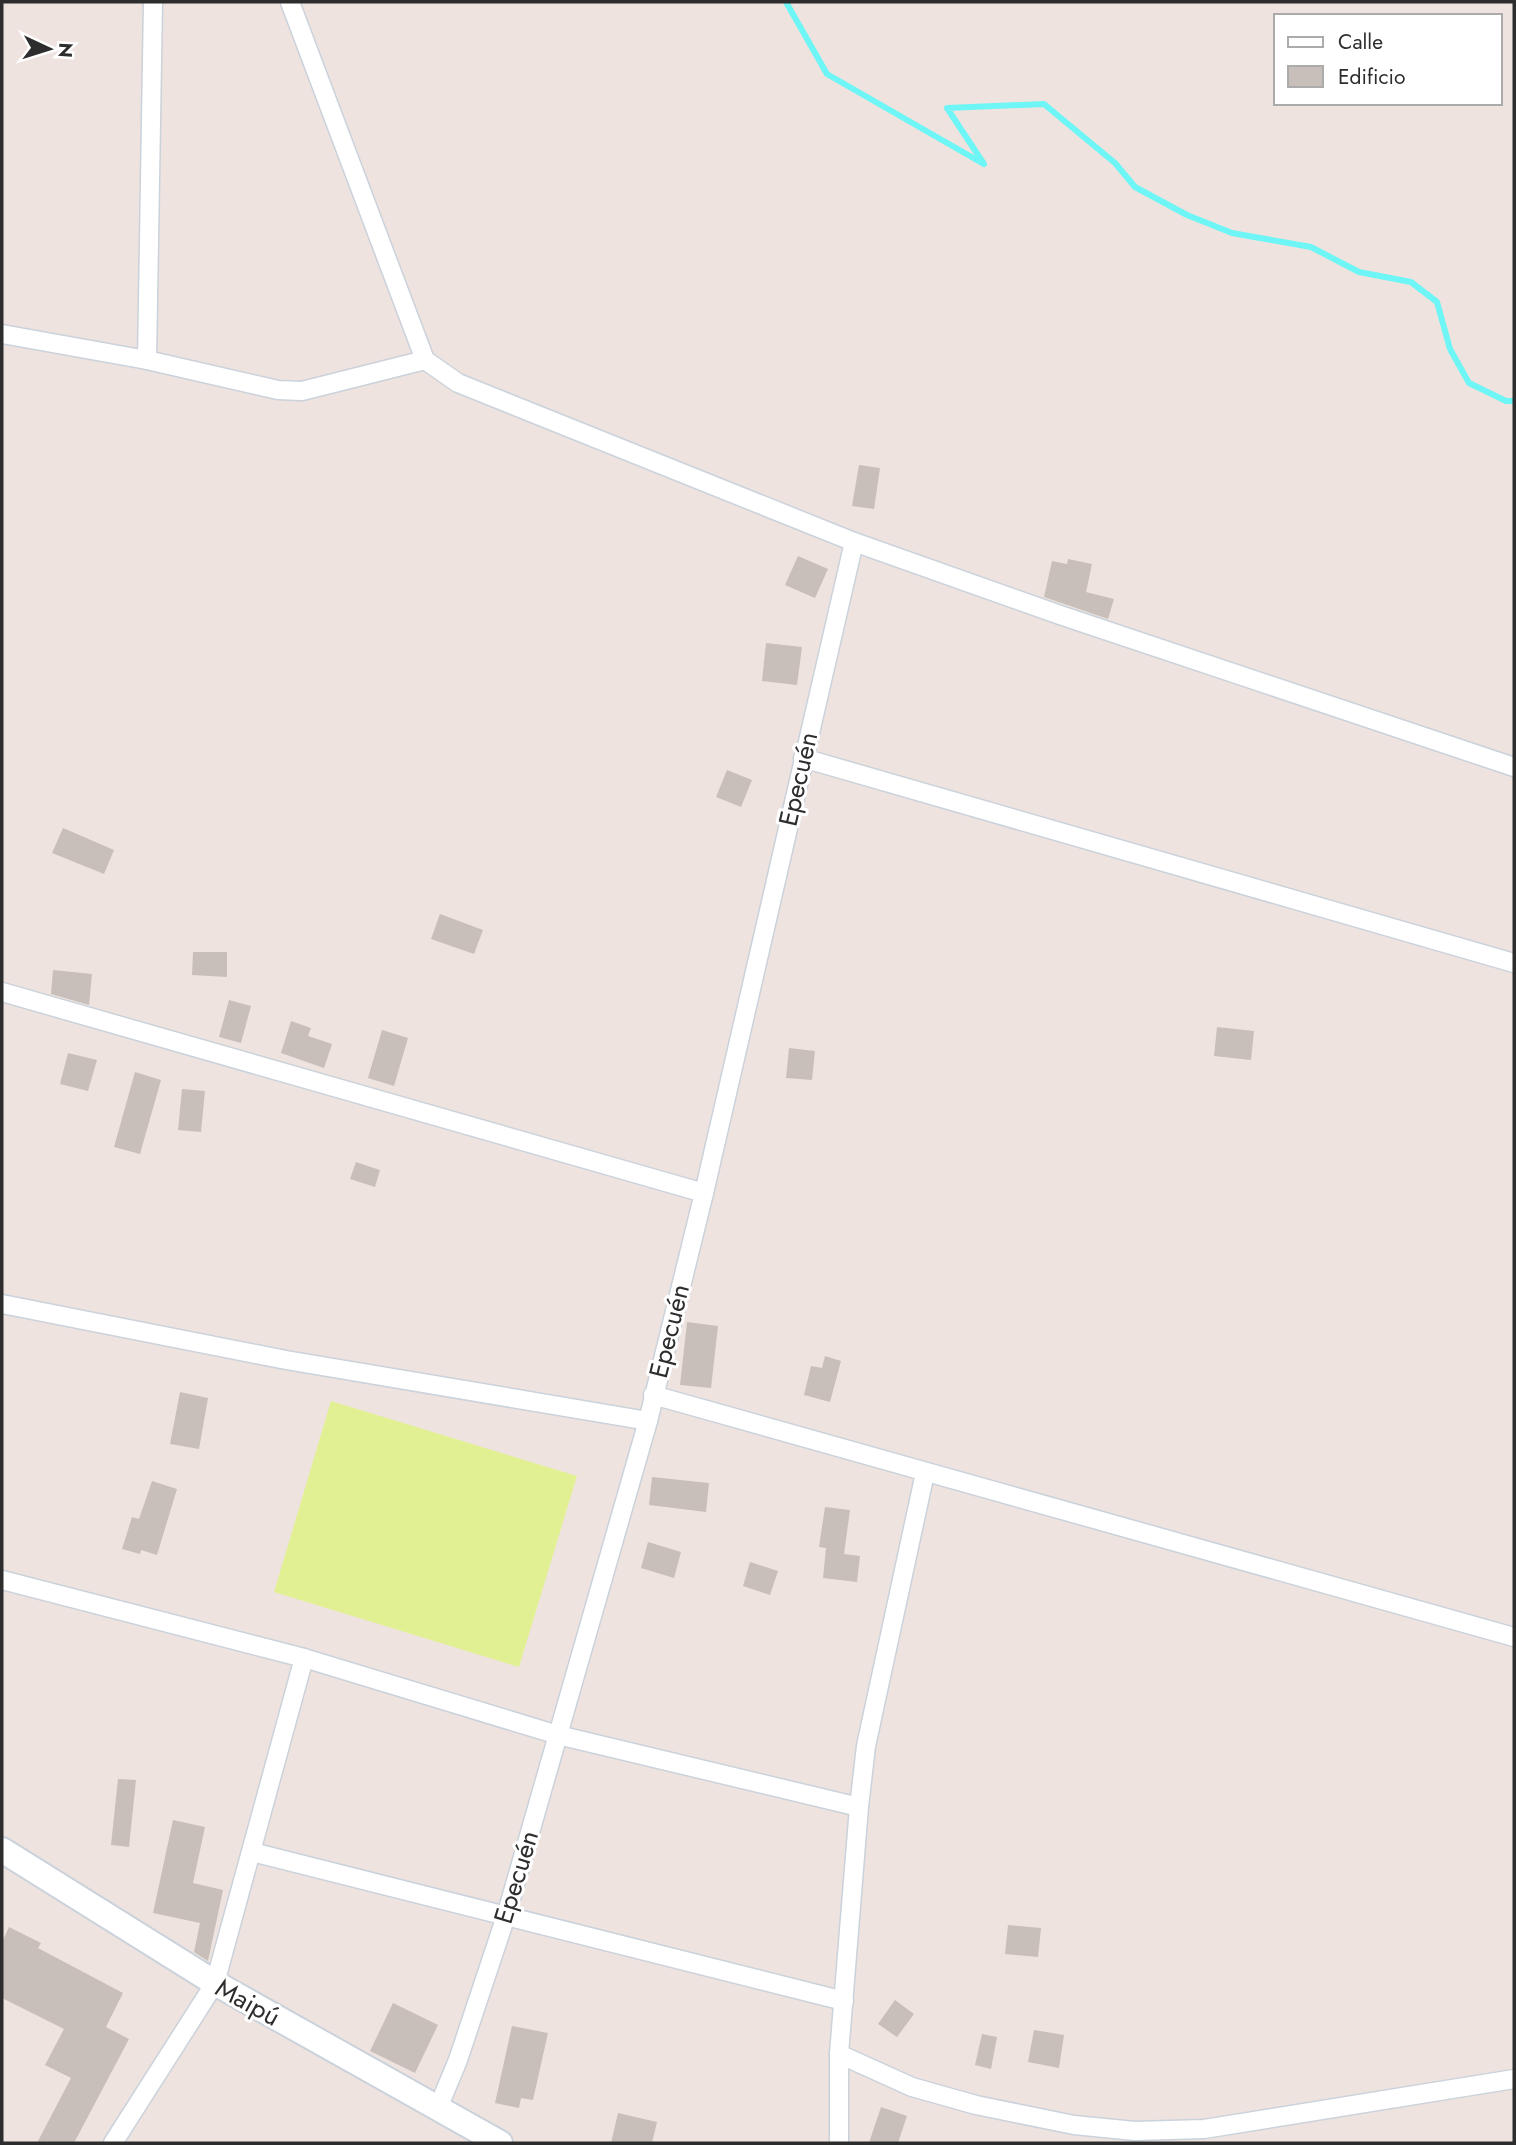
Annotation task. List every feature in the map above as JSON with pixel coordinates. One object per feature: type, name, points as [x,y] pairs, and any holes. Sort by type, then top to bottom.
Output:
[{"type":"main road","name":"Maipú","points":[[2,1850],[215,1983],[500,2143]]},
{"type":"street","points":[[147,360],[153,2]]},
{"type":"street","points":[[290,2],[425,360],[458,383],[854,542],[1060,615],[1514,767]]},
{"type":"street","points":[[2,334],[147,360],[278,390],[302,391],[425,360]]},
{"type":"street","name":"Epecuén","points":[[438,2108],[458,2060],[506,1916],[648,1420],[704,1193],[854,542]]},
{"type":"street","points":[[803,758],[1514,963]]},
{"type":"street","points":[[2,992],[704,1193]]},
{"type":"street","points":[[2,1304],[286,1360],[648,1420]]},
{"type":"street","points":[[653,1395],[1514,1637]]},
{"type":"street","points":[[839,2143],[839,2054],[866,1746],[925,1473]]},
{"type":"street","points":[[2,1580],[304,1658],[558,1735],[859,1807]]},
{"type":"street","points":[[113,2143],[215,1983],[304,1658]]},
{"type":"street","points":[[252,1852],[844,2001]]},
{"type":"street","points":[[839,2054],[912,2087],[976,2105],[1074,2125],[1135,2131],[1204,2129],[1514,2079]]},
{"type":"green space","points":[[331,1401],[577,1476],[519,1667],[274,1592]]},
{"type":"building","points":[[859,465],[880,468],[874,509],[852,506]]},
{"type":"building","points":[[798,556],[828,569],[815,598],[785,585]]},
{"type":"building","points":[[1068,559],[1092,564],[1086,592],[1114,599],[1108,619],[1044,597],[1052,561],[1067,564]]},
{"type":"building","points":[[766,643],[802,647],[797,685],[762,681]]},
{"type":"building","points":[[727,770],[752,780],[741,807],[716,797]]},
{"type":"building","points":[[63,828],[114,850],[104,874],[52,853]]},
{"type":"building","points":[[440,914],[483,930],[474,954],[431,939]]},
{"type":"building","points":[[193,952],[227,952],[227,977],[192,975]]},
{"type":"building","points":[[53,970],[92,974],[89,1005],[51,994]]},
{"type":"building","points":[[229,1000],[251,1006],[241,1043],[219,1037]]},
{"type":"building","points":[[291,1021],[311,1028],[308,1036],[332,1044],[324,1068],[281,1053]]},
{"type":"building","points":[[1217,1027],[1254,1031],[1251,1060],[1214,1056]]},
{"type":"building","points":[[382,1030],[408,1038],[394,1086],[368,1078]]},
{"type":"building","points":[[789,1048],[815,1051],[812,1080],[786,1078]]},
{"type":"building","points":[[68,1053],[97,1060],[88,1091],[60,1084]]},
{"type":"building","points":[[135,1072],[161,1080],[140,1154],[114,1147]]},
{"type":"building","points":[[182,1089],[205,1091],[201,1132],[178,1130]]},
{"type":"building","points":[[356,1162],[380,1170],[375,1187],[350,1179]]},
{"type":"building","points":[[687,1322],[718,1326],[711,1388],[680,1385]]},
{"type":"building","points":[[825,1356],[841,1361],[830,1402],[804,1395],[811,1366],[822,1368]]},
{"type":"building","points":[[180,1392],[208,1398],[199,1449],[170,1444]]},
{"type":"building","points":[[652,1477],[709,1483],[706,1512],[649,1505]]},
{"type":"building","points":[[152,1481],[177,1489],[157,1555],[141,1550],[140,1554],[122,1549],[132,1517],[139,1519]]},
{"type":"building","points":[[825,1507],[850,1510],[844,1554],[860,1556],[857,1582],[823,1578],[826,1548],[819,1547]]},
{"type":"building","points":[[648,1542],[681,1552],[674,1578],[641,1568]]},
{"type":"building","points":[[750,1562],[778,1571],[770,1595],[743,1586]]},
{"type":"building","points":[[118,1779],[136,1780],[129,1847],[111,1845]]},
{"type":"building","points":[[173,1820],[205,1827],[193,1883],[223,1890],[208,1961],[194,1952],[200,1923],[153,1913]]},
{"type":"building","points":[[1008,1925],[1041,1928],[1038,1957],[1005,1954]]},
{"type":"building","points":[[9,1927],[41,1943],[38,1948],[123,1993],[106,2027],[129,2039],[74,2143],[37,2143],[71,2078],[45,2065],[64,2029],[2,1998],[2,1942]]},
{"type":"building","points":[[895,2000],[914,2014],[897,2037],[878,2024]]},
{"type":"building","points":[[393,2003],[438,2025],[415,2073],[370,2051]]},
{"type":"building","points":[[512,2026],[548,2033],[533,2100],[521,2098],[519,2108],[495,2103]]},
{"type":"building","points":[[1034,2030],[1064,2035],[1059,2068],[1028,2062]]},
{"type":"building","points":[[982,2034],[997,2037],[991,2069],[975,2065]]},
{"type":"building","points":[[881,2107],[907,2116],[898,2143],[869,2143]]},
{"type":"building","points":[[618,2113],[657,2122],[652,2143],[611,2143]]},
{"type":"waterway","points":[[786,2],[827,74],[982,163]]},
{"type":"waterway","points":[[984,164],[947,108],[1044,104],[1115,163],[1135,187],[1187,215],[1232,233],[1311,247],[1359,272],[1411,282],[1437,302],[1450,349],[1469,383],[1506,401],[1514,401]]}]
